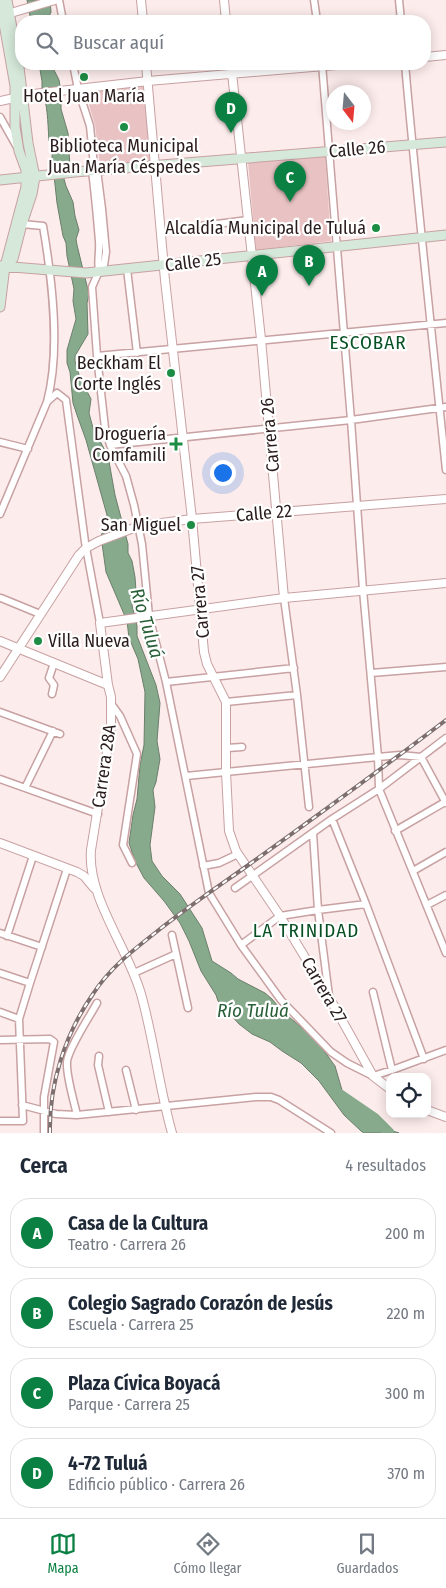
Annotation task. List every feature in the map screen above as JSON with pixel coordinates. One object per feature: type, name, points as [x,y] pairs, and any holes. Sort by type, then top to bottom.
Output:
[{"type":"main road","points":[[4,15],[7,0]]},
{"type":"main road","points":[[0,1],[4,15],[15,86],[28,143],[32,194],[5,266]]},
{"type":"main road","points":[[19,97],[15,127],[19,152],[31,177]]},
{"type":"main road","name":"Calle 26","points":[[0,180],[94,169],[156,166],[446,142]]},
{"type":"main road","points":[[0,307],[5,266],[26,187],[31,177]]},
{"type":"main road","name":"Calle 25","points":[[5,266],[86,273],[446,235]]},
{"type":"street","points":[[4,15],[54,0]]},
{"type":"street","points":[[59,0],[62,15]]},
{"type":"street","points":[[141,0],[142,15]]},
{"type":"street","points":[[224,0],[225,15]]},
{"type":"street","points":[[314,0],[316,15]]},
{"type":"street","points":[[399,0],[400,15]]},
{"type":"street","points":[[431,56],[446,55]]},
{"type":"street","points":[[74,70],[78,89],[90,126],[94,169],[106,239],[104,266],[99,271],[92,287],[105,428],[110,445],[126,476],[135,527],[142,544],[149,616],[166,682],[208,893],[241,945],[278,996],[331,1052],[347,1063],[372,1076],[446,1050]]},
{"type":"street","name":"Carrera 27","points":[[147,70],[164,265],[192,519],[204,652],[207,664],[226,702],[228,831],[233,846],[280,916],[330,998],[372,1076],[386,1086]]},
{"type":"street","name":"Carrera 26","points":[[232,70],[270,428],[284,598],[294,668],[309,807]]},
{"type":"street","points":[[0,101],[33,94],[67,90],[273,70]]},
{"type":"street","points":[[322,70],[378,757],[379,789],[427,905],[444,940],[446,953]]},
{"type":"street","points":[[406,70],[421,238],[443,408],[446,470]]},
{"type":"street","points":[[0,118],[19,152]]},
{"type":"street","points":[[201,226],[248,220]]},
{"type":"street","points":[[0,514],[47,402],[51,386],[54,345],[52,270],[43,226],[22,224]]},
{"type":"street","points":[[127,269],[137,352]]},
{"type":"street","points":[[97,356],[446,323]]},
{"type":"street","name":"Carrera 28A","points":[[47,402],[57,393],[66,400],[86,548],[100,623],[112,705],[111,726],[91,850],[91,865],[97,894],[134,973],[144,1006],[172,1133]]},
{"type":"street","points":[[110,445],[351,420],[443,408]]},
{"type":"street","points":[[0,442],[28,449]]},
{"type":"street","name":"Calle 22","points":[[86,548],[135,527],[192,519],[446,499]]},
{"type":"street","points":[[0,677],[74,560],[86,548]]},
{"type":"street","points":[[100,623],[284,598],[446,583]]},
{"type":"street","points":[[1,598],[40,614]]},
{"type":"street","points":[[0,641],[108,685]]},
{"type":"street","points":[[52,694],[54,686],[49,678],[54,663]]},
{"type":"street","points":[[371,673],[446,667]]},
{"type":"street","points":[[166,682],[294,668]]},
{"type":"street","points":[[226,702],[297,695]]},
{"type":"street","points":[[112,705],[120,716],[136,754],[122,845],[132,863]]},
{"type":"street","points":[[0,712],[56,732],[25,788]]},
{"type":"street","points":[[235,888],[332,819],[379,789],[446,738]]},
{"type":"street","points":[[227,748],[242,747]]},
{"type":"street","points":[[186,776],[400,755],[421,757]]},
{"type":"street","points":[[396,831],[446,803],[421,757]]},
{"type":"street","points":[[0,779],[98,814]]},
{"type":"street","points":[[332,819],[424,1059]]},
{"type":"street","points":[[313,833],[318,910],[330,998]]},
{"type":"street","points":[[0,843],[77,872],[89,881],[97,894]]},
{"type":"street","points":[[413,871],[446,852]]},
{"type":"street","points":[[203,866],[220,864],[238,854]]},
{"type":"street","points":[[33,856],[3,935],[42,947]]},
{"type":"street","points":[[77,872],[86,871],[91,865]]},
{"type":"street","points":[[0,1121],[23,1121],[19,1019],[67,869]]},
{"type":"street","points":[[427,905],[446,895]]},
{"type":"street","points":[[241,945],[280,916],[366,904]]},
{"type":"street","points":[[172,935],[188,1008]]},
{"type":"street","points":[[134,973],[176,954]]},
{"type":"street","points":[[0,973],[30,983]]},
{"type":"street","points":[[373,992],[392,1070]]},
{"type":"street","points":[[76,1115],[67,1061],[73,1046],[97,1003]]},
{"type":"street","points":[[0,1012],[19,1019]]},
{"type":"street","points":[[0,1040],[52,1040],[54,1042],[44,1097],[44,1133]]},
{"type":"street","points":[[99,1056],[98,1065],[109,1112]]},
{"type":"street","points":[[126,1070],[136,1110]]},
{"type":"street","points":[[22,1105],[44,1112],[76,1115],[271,1097],[332,1133]]},
{"type":"street","points":[[431,1111],[446,1117]]},
{"type":"shaded area","points":[[146,86],[152,162],[100,166],[95,125],[85,92]]},
{"type":"shaded area","points":[[325,156],[331,241],[256,250],[248,163]]},
{"type":"water","points":[[27,0],[50,0],[50,15],[30,15]]},
{"type":"water","name":"Río Tuluá","points":[[40,70],[54,70],[59,80],[61,109],[68,133],[70,168],[64,179],[73,202],[79,230],[76,239],[77,245],[89,294],[87,303],[88,334],[75,356],[75,361],[80,378],[91,399],[89,413],[93,428],[108,456],[115,495],[135,577],[136,591],[132,605],[137,626],[137,636],[156,685],[160,703],[157,741],[160,759],[153,790],[155,807],[150,845],[152,861],[162,876],[180,894],[202,928],[212,961],[272,999],[283,1012],[313,1037],[322,1048],[335,1066],[344,1097],[370,1120],[399,1133],[364,1133],[361,1131],[344,1115],[319,1081],[301,1063],[270,1042],[252,1034],[239,1024],[218,1001],[201,971],[180,923],[144,878],[135,861],[129,843],[144,745],[145,692],[138,659],[129,638],[127,621],[106,572],[101,536],[107,515],[86,440],[73,403],[67,350],[76,319],[73,301],[74,289],[57,203],[52,157],[53,144],[49,141],[47,109],[42,93]]},
{"type":"waterway","name":"Río Tuluá","points":[[336,1092],[374,1118],[389,1133]]},
{"type":"railway","points":[[50,1133],[52,1096],[67,1043],[83,1009],[99,985],[114,968],[178,916],[446,720]]},
{"type":"place","name":"Hotel Juan María","points":[[84,77]]},
{"type":"place","name":"Biblioteca Municipal Juan María Céspedes","points":[[124,127]]},
{"type":"place","name":"4-72 Tuluá","points":[[231,133]]},
{"type":"place","name":"Plaza Cívica Boyacá","points":[[290,202]]},
{"type":"place","name":"Alcaldía Municipal de Tuluá","points":[[376,228]]},
{"type":"place","name":"Colegio Sagrado Corazón de Jesús","points":[[309,286]]},
{"type":"place","name":"Casa de la Cultura","points":[[262,296]]},
{"type":"place","name":"Beckham El Corte Inglés","points":[[171,373]]},
{"type":"place","name":"Droguería Comfamili","points":[[176,444]]},
{"type":"place","name":"San Miguel","points":[[191,525]]},
{"type":"place","name":"Villa Nueva","points":[[38,641]]},
{"type":"district","name":"ESCOBAR","points":[[368,342]]},
{"type":"district","name":"LA TRINIDAD","points":[[306,930]]}]
